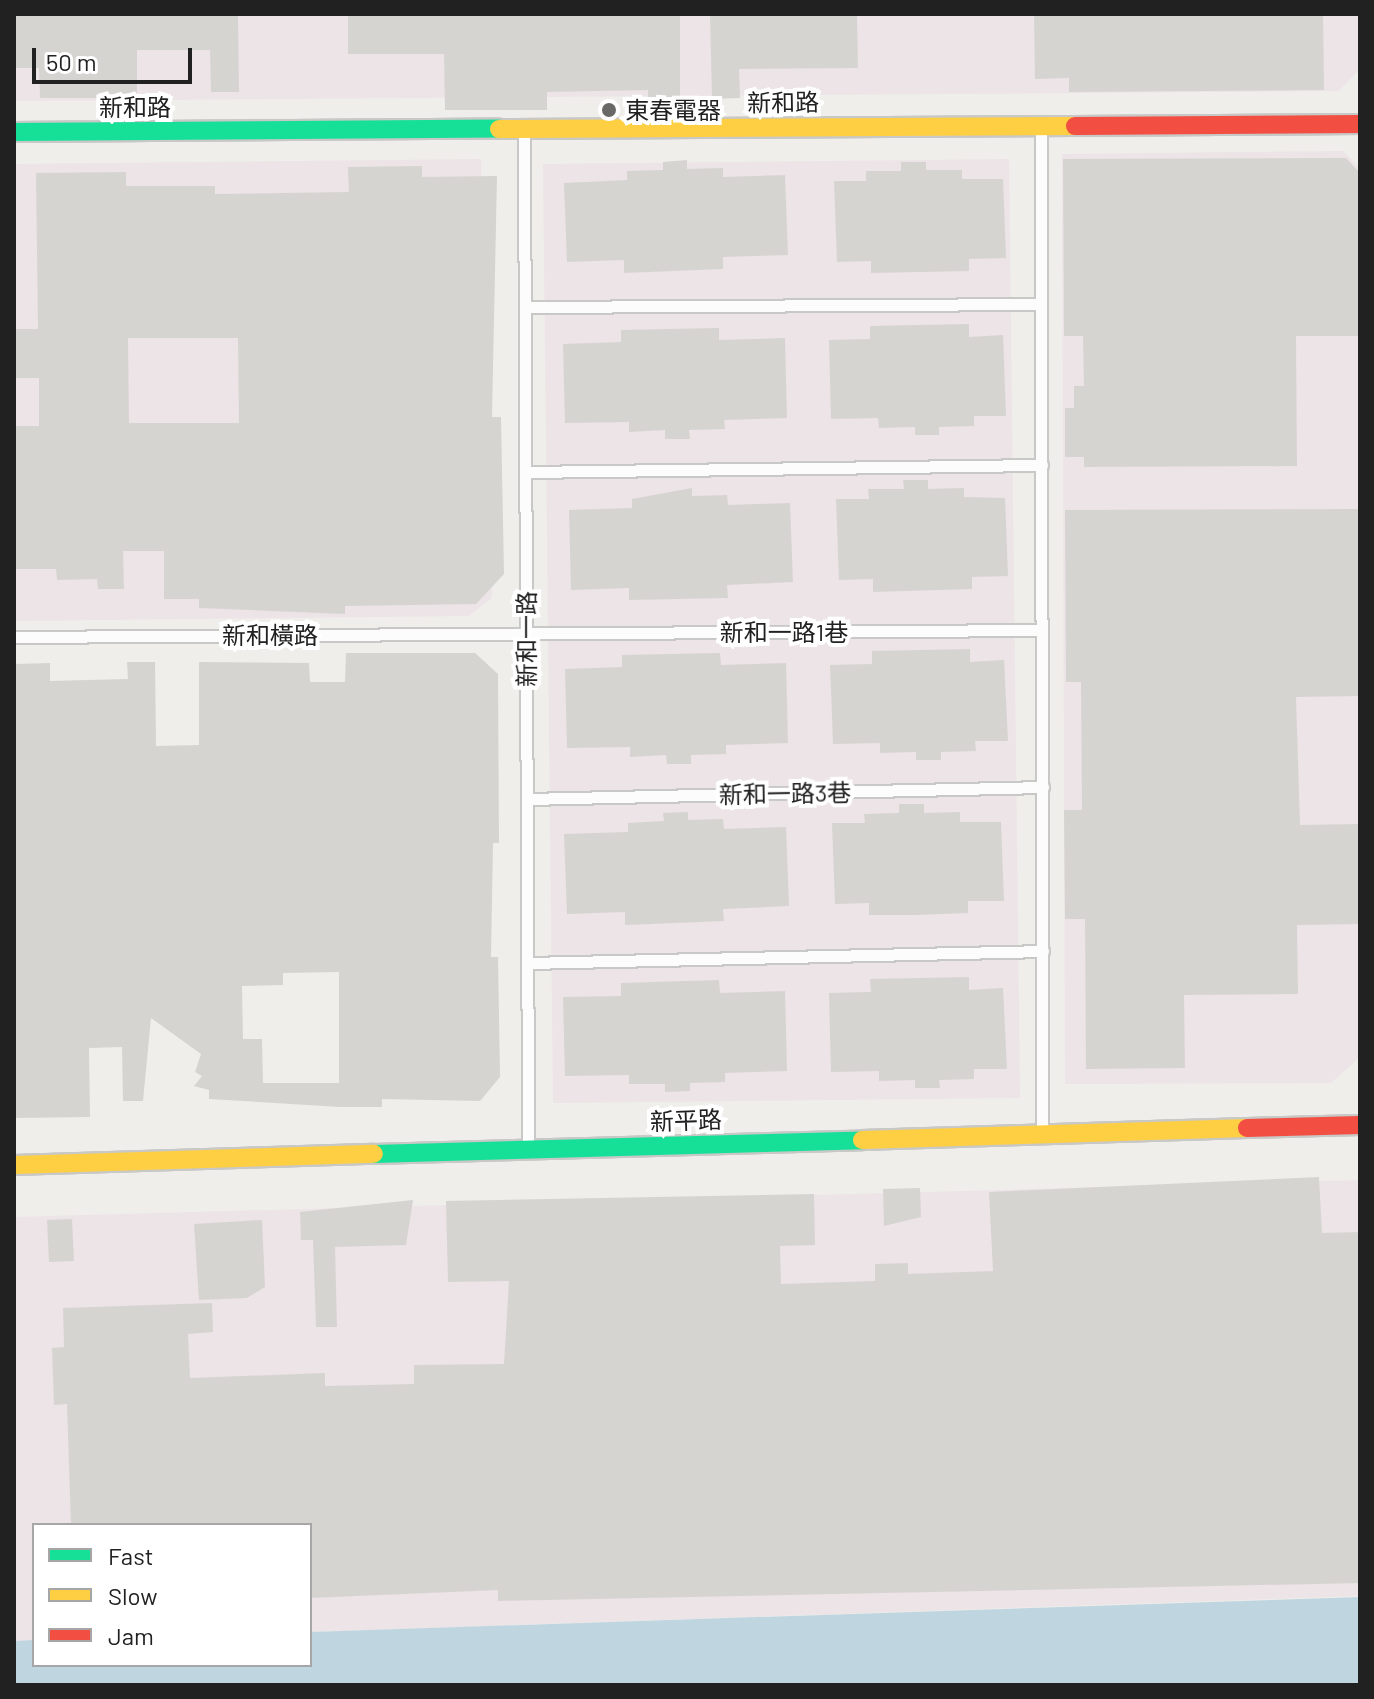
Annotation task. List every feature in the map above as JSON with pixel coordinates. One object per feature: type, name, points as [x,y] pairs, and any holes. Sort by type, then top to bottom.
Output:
[{"type":"street","name":"新和路","points":[[14,132],[1041,123],[1360,124]]},
{"type":"street","name":"新平路","points":[[14,1165],[1360,1125]]},
{"type":"lane","points":[[1041,123],[1042,1135]]},
{"type":"lane","name":"新和一路","points":[[524,129],[528,1148]]},
{"type":"lane","points":[[525,307],[1041,304]]},
{"type":"lane","points":[[526,472],[1042,465]]},
{"type":"lane","name":"新和一路1巷","points":[[526,634],[1042,630]]},
{"type":"lane","name":"新和橫路","points":[[14,637],[526,634]]},
{"type":"lane","name":"新和一路3巷","points":[[527,799],[1043,787]]},
{"type":"lane","points":[[528,963],[1043,951]]},
{"type":"shaded area","points":[[14,14],[1360,14],[1360,69],[1339,91],[14,101]]},
{"type":"shaded area","points":[[1343,151],[1360,168],[1360,1057],[1331,1083],[1065,1084],[1062,154]]},
{"type":"shaded area","points":[[481,159],[492,598],[469,616],[14,621],[14,164]]},
{"type":"shaded area","points":[[1009,159],[1020,1098],[553,1103],[543,164]]},
{"type":"shaded area","points":[[1360,1180],[1360,1596],[312,1632],[312,1523],[32,1523],[32,1640],[14,1641],[14,1217]]},
{"type":"water","points":[[1360,1597],[1360,1685],[14,1685],[14,1641],[32,1640],[32,1667],[312,1667],[312,1632]]},
{"type":"building","points":[[14,14],[238,14],[239,92],[211,92],[210,50],[137,50],[137,98],[40,98],[39,68],[14,68]]},
{"type":"building","points":[[348,14],[680,14],[680,98],[648,98],[648,90],[547,92],[547,110],[445,110],[444,54],[348,54]]},
{"type":"building","points":[[710,14],[857,14],[858,68],[739,69],[740,98],[712,99]]},
{"type":"building","points":[[1034,14],[1323,14],[1324,90],[1069,92],[1069,78],[1035,79]]},
{"type":"building","points":[[1346,158],[1360,173],[1360,336],[1296,336],[1297,466],[1084,467],[1084,457],[1065,457],[1065,408],[1074,408],[1074,386],[1084,386],[1083,336],[1064,336],[1063,159]]},
{"type":"building","points":[[687,160],[687,169],[723,168],[723,177],[785,175],[788,255],[723,257],[723,269],[624,273],[624,260],[567,262],[564,183],[627,180],[627,171],[663,170],[663,162]]},
{"type":"building","points":[[901,162],[926,162],[926,170],[962,170],[962,179],[1003,179],[1006,258],[969,259],[969,271],[871,273],[871,261],[837,262],[834,181],[866,181],[866,171],[901,171]]},
{"type":"building","points":[[422,166],[422,177],[497,176],[492,417],[501,417],[504,574],[476,604],[345,606],[345,614],[199,608],[199,599],[164,599],[164,551],[123,551],[124,589],[98,589],[97,579],[57,580],[56,569],[14,569],[14,426],[39,426],[39,378],[14,378],[14,329],[38,329],[36,173],[126,172],[126,186],[215,186],[215,194],[349,192],[348,167]],"holes":[[[128,338],[238,338],[239,423],[129,423]]]},
{"type":"building","points":[[969,324],[969,337],[1003,335],[1006,416],[974,416],[974,426],[939,427],[939,435],[915,435],[915,427],[879,428],[878,418],[831,419],[829,340],[870,339],[870,326]]},
{"type":"building","points":[[719,328],[719,340],[785,338],[787,418],[724,420],[725,429],[689,430],[690,439],[665,439],[665,430],[629,432],[629,422],[565,423],[563,344],[621,342],[621,330]]},
{"type":"building","points":[[903,480],[928,480],[928,489],[964,488],[964,497],[1005,498],[1008,576],[972,577],[972,589],[873,592],[873,579],[839,580],[836,499],[869,499],[868,489],[904,489]]},
{"type":"building","points":[[692,488],[692,496],[727,495],[728,505],[790,503],[793,582],[727,585],[728,598],[629,600],[629,588],[571,590],[569,510],[632,508],[632,499]]},
{"type":"building","points":[[1360,509],[1360,696],[1296,697],[1300,825],[1360,824],[1360,924],[1297,925],[1298,994],[1184,995],[1185,1068],[1086,1069],[1085,919],[1065,919],[1064,810],[1082,810],[1081,682],[1066,682],[1065,510]]},
{"type":"building","points":[[970,649],[970,662],[1004,660],[1008,741],[975,741],[976,751],[941,752],[941,760],[916,760],[916,752],[880,753],[880,743],[833,744],[830,665],[872,664],[872,651]]},
{"type":"building","points":[[346,653],[475,653],[498,674],[499,843],[493,843],[491,957],[498,957],[500,1077],[480,1101],[382,1099],[382,1107],[340,1107],[209,1099],[209,1090],[194,1086],[202,1076],[195,1072],[201,1054],[151,1018],[143,1101],[123,1101],[122,1047],[89,1048],[90,1117],[14,1118],[14,664],[50,663],[50,681],[128,679],[127,662],[155,662],[156,746],[199,745],[199,662],[309,663],[310,682],[345,682]],"holes":[[[339,972],[339,1083],[263,1083],[262,1039],[243,1039],[242,986],[283,985],[283,973]]]},
{"type":"building","points":[[720,653],[721,665],[786,663],[788,743],[726,745],[726,754],[691,755],[691,764],[667,764],[666,755],[630,757],[630,747],[567,748],[565,669],[622,667],[622,655]]},
{"type":"building","points":[[899,804],[924,804],[924,813],[960,812],[960,822],[1001,822],[1004,901],[968,901],[968,913],[915,915],[869,915],[869,903],[835,904],[832,823],[865,823],[864,814],[899,813]]},
{"type":"building","points":[[688,812],[688,820],[723,819],[724,829],[786,827],[789,906],[723,909],[724,921],[625,925],[625,912],[567,914],[564,834],[628,832],[628,823],[664,821],[663,813]]},
{"type":"building","points":[[969,977],[969,990],[1003,988],[1007,1069],[974,1069],[974,1079],[939,1080],[940,1088],[915,1088],[915,1080],[879,1081],[879,1071],[831,1072],[829,993],[871,992],[870,979]]},
{"type":"building","points":[[719,980],[720,993],[785,991],[787,1071],[725,1073],[725,1082],[690,1083],[690,1091],[665,1092],[665,1084],[629,1084],[629,1075],[565,1076],[563,997],[621,996],[621,983]]},
{"type":"building","points":[[1319,1177],[1322,1233],[1360,1232],[1360,1583],[498,1601],[498,1590],[312,1598],[312,1523],[71,1523],[67,1404],[54,1405],[52,1348],[64,1347],[63,1308],[212,1303],[213,1332],[188,1334],[190,1378],[325,1373],[325,1386],[414,1384],[414,1365],[504,1364],[509,1281],[448,1282],[446,1201],[814,1194],[815,1245],[780,1246],[781,1284],[875,1281],[875,1264],[908,1263],[908,1274],[993,1271],[989,1192]]},
{"type":"building","points":[[920,1188],[921,1217],[884,1226],[883,1189]]},
{"type":"building","points":[[413,1200],[406,1245],[335,1247],[337,1327],[316,1327],[313,1240],[301,1240],[300,1212]]},
{"type":"building","points":[[72,1219],[74,1261],[49,1262],[47,1220]]},
{"type":"building","points":[[262,1220],[265,1287],[247,1298],[199,1300],[194,1224]]},
{"type":"traffic: fast","points":[[14,132],[499,129]]},
{"type":"traffic: fast","points":[[374,1154],[862,1140]]},
{"type":"traffic: slow","points":[[499,129],[1075,126]]},
{"type":"traffic: slow","points":[[862,1140],[1247,1128]]},
{"type":"traffic: slow","points":[[14,1165],[374,1154]]},
{"type":"traffic: jam","points":[[1075,126],[1360,124]]},
{"type":"traffic: jam","points":[[1247,1128],[1360,1125]]},
{"type":"place","name":"東春電器","points":[[609,110]]}]
